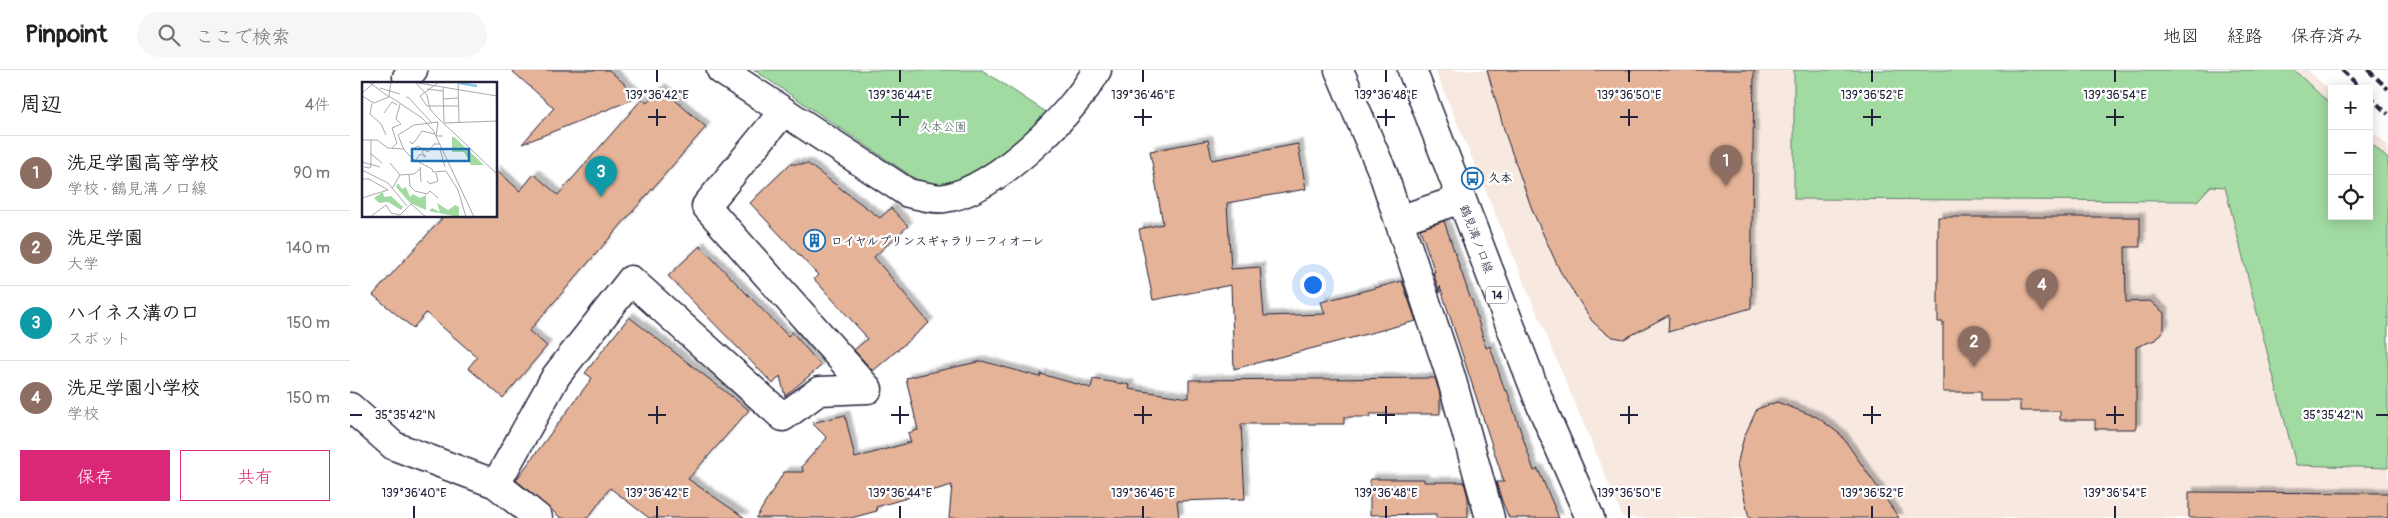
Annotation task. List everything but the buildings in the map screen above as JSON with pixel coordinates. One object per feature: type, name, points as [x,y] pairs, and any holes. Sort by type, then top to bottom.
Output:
[{"type":"street","points":[[721,70],[908,193],[944,198],[973,190],[996,176],[1056,125],[1090,84],[1097,70]]},
{"type":"street","points":[[1340,70],[1383,173],[1399,220],[1451,377],[1490,518]]},
{"type":"street","name":"鶴見溝ノ口線","points":[[1412,70],[1540,403],[1590,518]]},
{"type":"street","points":[[496,484],[556,376],[631,280],[783,416],[819,391],[868,389],[706,206],[783,112]]},
{"type":"street","points":[[1399,220],[1460,199]]},
{"type":"street","points":[[350,407],[394,446],[496,484],[538,518]]},
{"type":"shaded area","points":[[1435,70],[2308,70],[2328,89],[2328,220],[2373,220],[2373,132],[2388,146],[2388,518],[1623,518]]},
{"type":"green space","name":"久本公園","points":[[754,70],[982,70],[1052,116],[959,188],[929,188]]},
{"type":"green space","points":[[1794,70],[2294,70],[2328,102],[2328,220],[2373,220],[2373,145],[2388,159],[2388,468],[2296,465],[2225,187],[2211,186],[2197,201],[1794,199]]},
{"type":"railway","points":[[2342,70],[2358,85]]},
{"type":"railway","points":[[2368,70],[2388,89]]},
{"type":"railway","points":[[2373,100],[2388,114]]},
{"type":"place","name":"久本","points":[[1472,178]]},
{"type":"place","name":"洗足学園高等学校","points":[[1726,186]]},
{"type":"place","name":"ハイネス溝の口","points":[[601,197]]},
{"type":"place","name":"ロイヤルプリンスギャラリーフィオーレ","points":[[815,241]]},
{"type":"place","name":"洗足学園小学校","points":[[2042,310]]},
{"type":"place","name":"洗足学園","points":[[1974,367]]}]
